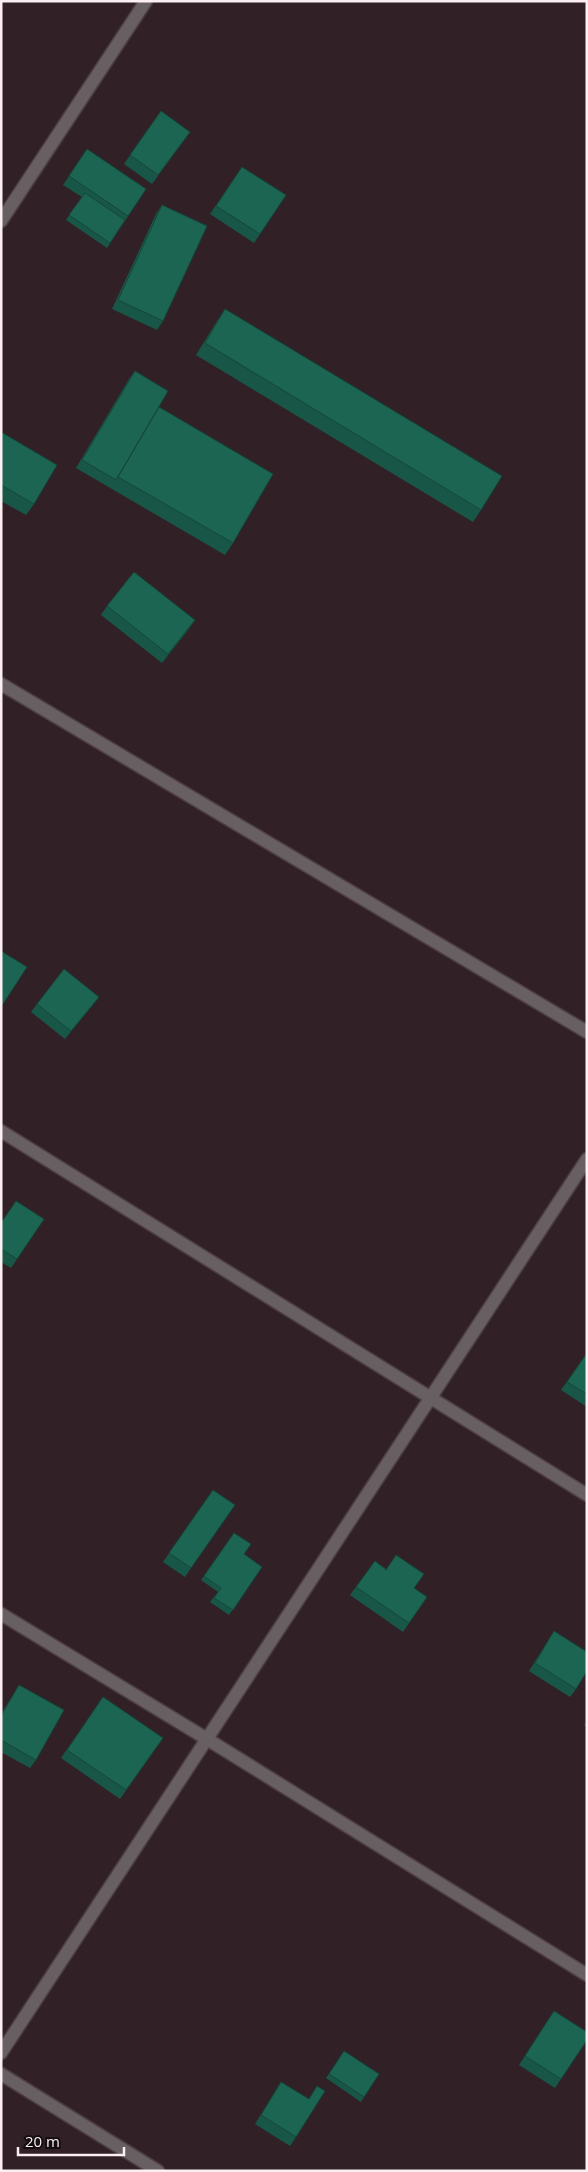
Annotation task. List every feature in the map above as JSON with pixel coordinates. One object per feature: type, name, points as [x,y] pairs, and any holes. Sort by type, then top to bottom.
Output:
[{"type":"street","points":[[2,218],[146,1]]},
{"type":"street","points":[[1,684],[587,1032]]},
{"type":"street","points":[[1,1131],[587,1495]]},
{"type":"street","points":[[1,2054],[587,1160]]},
{"type":"street","points":[[1,1614],[207,1739],[587,1975]]},
{"type":"street","points":[[1,2074],[158,2171]]},
{"type":"building","points":[[161,111],[190,132],[158,175],[130,155]]},
{"type":"building","points":[[87,149],[146,189],[128,216],[69,176]]},
{"type":"building","points":[[242,167],[286,195],[260,234],[216,206]]},
{"type":"building","points":[[85,193],[125,220],[110,243],[69,215]]},
{"type":"building","points":[[162,205],[207,226],[163,321],[118,300]]},
{"type":"building","points":[[225,309],[502,476],[481,510],[205,343]]},
{"type":"building","points":[[135,371],[168,391],[116,480],[82,460]]},
{"type":"building","points":[[159,407],[273,474],[233,543],[118,477]]},
{"type":"building","points":[[1,432],[57,465],[34,504],[1,485]]},
{"type":"building","points":[[134,572],[195,620],[168,654],[107,606]]},
{"type":"building","points":[[1,951],[27,967],[1,1007]]},
{"type":"building","points":[[64,969],[99,997],[71,1031],[37,1004]]},
{"type":"building","points":[[16,1201],[44,1219],[17,1259],[1,1249],[1,1223]]},
{"type":"building","points":[[587,1353],[587,1394],[567,1382]]},
{"type":"building","points":[[213,1490],[235,1505],[191,1568],[169,1553]]},
{"type":"building","points":[[234,1533],[251,1544],[244,1554],[262,1567],[233,1610],[214,1598],[221,1588],[204,1576]]},
{"type":"building","points":[[396,1555],[424,1574],[414,1588],[427,1597],[409,1623],[356,1587],[375,1561],[386,1570]]},
{"type":"building","points":[[554,1631],[587,1652],[587,1671],[576,1689],[535,1663]]},
{"type":"building","points":[[19,1685],[64,1710],[36,1760],[1,1740],[1,1716]]},
{"type":"building","points":[[103,1697],[163,1738],[126,1790],[67,1750]]},
{"type":"building","points":[[554,2011],[587,2032],[587,2040],[561,2079],[525,2056]]},
{"type":"building","points":[[344,2051],[379,2074],[364,2097],[329,2074]]},
{"type":"building","points":[[281,2082],[309,2099],[317,2086],[325,2091],[296,2137],[261,2115]]}]
